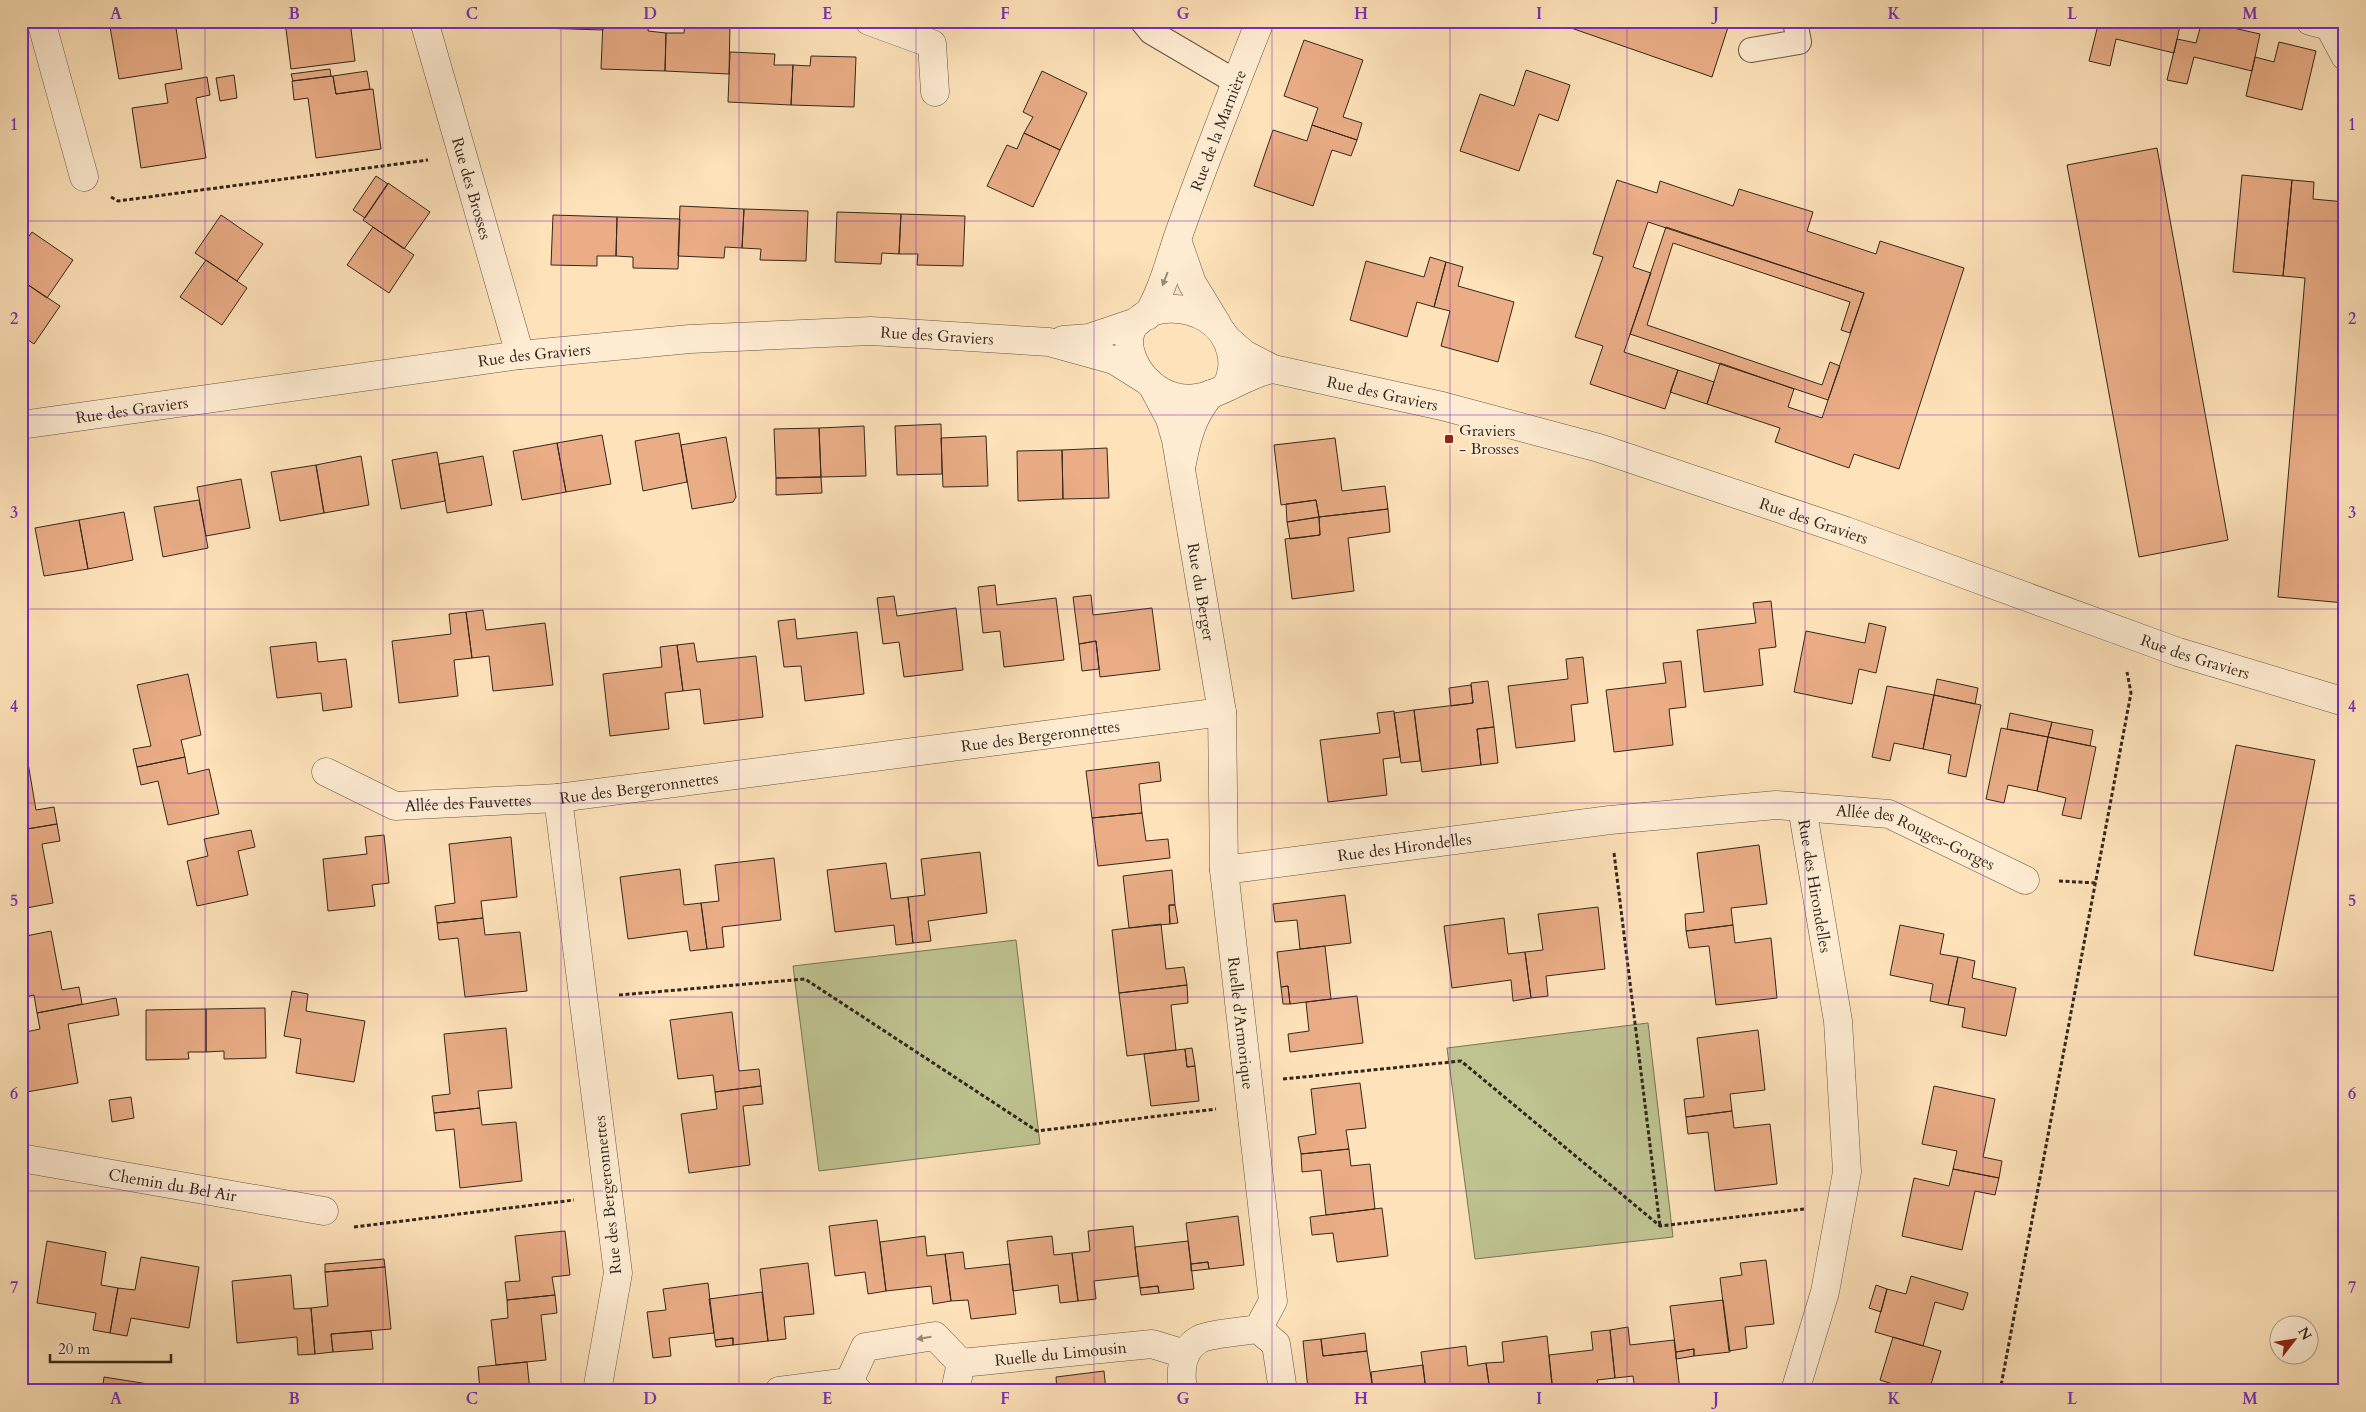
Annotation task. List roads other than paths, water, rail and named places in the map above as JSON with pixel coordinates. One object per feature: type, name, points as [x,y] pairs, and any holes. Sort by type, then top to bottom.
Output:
[{"type":"street","points":[[41,21],[84,178]]},
{"type":"street","name":"Rue des Brosses","points":[[424,21],[520,356]]},
{"type":"street","points":[[869,21],[932,44],[935,92]]},
{"type":"street","name":"Rue de la Marnière","points":[[1143,318],[1158,296],[1177,240],[1260,21]]},
{"type":"street","points":[[2310,21],[2329,26],[2345,56]]},
{"type":"street","points":[[1177,240],[1192,283],[1223,334],[1233,358],[1231,376],[1218,391],[1190,398],[1172,396],[1151,384],[1136,365],[1130,348],[1132,333],[1143,318],[1164,309],[1182,309],[1208,320],[1223,334]]},
{"type":"street","name":"Rue des Graviers","points":[[21,426],[520,356],[690,339],[872,331],[1049,342],[1089,338],[1143,318]]},
{"type":"street","name":"Rue des Graviers","points":[[1223,334],[1244,354],[1273,369],[1442,406],[1600,448],[1846,531],[2178,652],[2345,702]]},
{"type":"street","name":"Rue des Graviers","points":[[1049,342],[1114,360],[1151,384]]},
{"type":"street","name":"Rue des Graviers","points":[[1218,391],[1260,371],[1273,369]]},
{"type":"street","name":"Rue du Berger","points":[[1151,384],[1170,419],[1176,440],[1222,712]]},
{"type":"street","name":"Rue du Berger","points":[[1181,472],[1187,437],[1201,406],[1218,391]]},
{"type":"street","name":"Rue des Bergeronnettes","points":[[597,1391],[618,1273],[558,798],[1222,712]]},
{"type":"street","name":"Ruelle d'Armorique","points":[[1222,712],[1224,870],[1272,1301],[1258,1329]]},
{"type":"street","name":"Allée des Fauvettes","points":[[326,772],[394,806],[558,798]]},
{"type":"street","name":"Rue des Hirondelles","points":[[1224,870],[1610,820],[1776,805],[1802,807],[1838,1021],[1847,1172],[1825,1292],[1795,1391]]},
{"type":"street","name":"Allée des Rouges-Gorges","points":[[1802,807],[1889,814],[2025,880]]},
{"type":"street","name":"Chemin du Bel Air","points":[[21,1158],[324,1211]]},
{"type":"street","points":[[1183,1391],[1181,1374],[1186,1354],[1200,1339],[1258,1329],[1276,1344],[1283,1391]]},
{"type":"street","points":[[779,1391],[854,1386],[865,1347],[935,1336],[961,1363],[955,1391]]},
{"type":"street","name":"Ruelle du Limousin","points":[[961,1363],[1152,1344],[1186,1354]]},
{"type":"lane","points":[[1142,21],[1151,32],[1236,82]]},
{"type":"lane","points":[[1751,50],[1799,42],[1794,21]]},
{"type":"place","name":"Graviers - Brosses","points":[[1449,439]]}]
